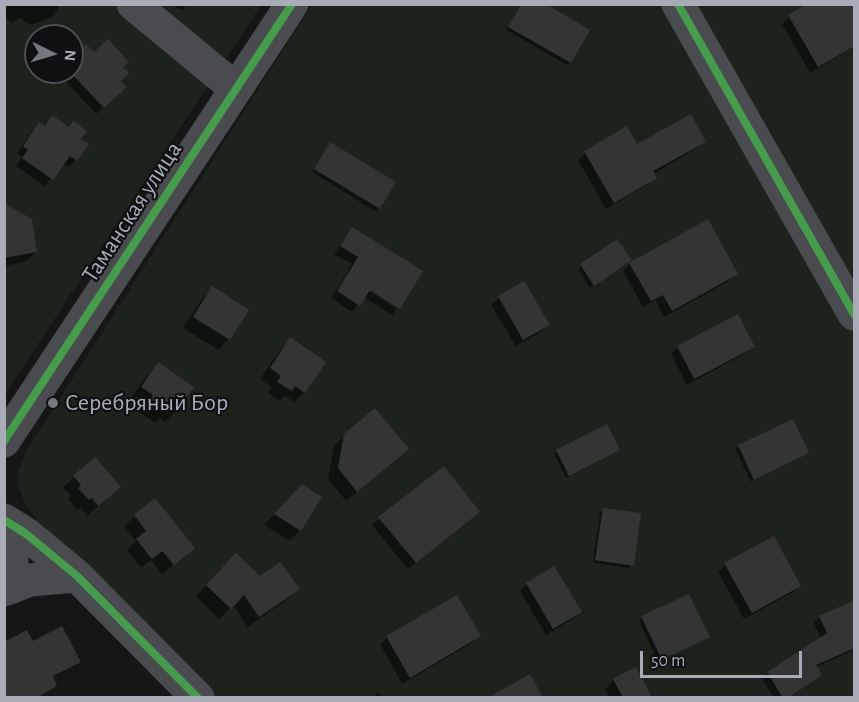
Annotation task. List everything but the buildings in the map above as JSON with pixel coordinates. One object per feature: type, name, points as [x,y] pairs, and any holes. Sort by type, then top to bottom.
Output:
[{"type":"street","points":[[133,4],[236,89]]},
{"type":"street","name":"Таманская улица","points":[[4,441],[292,4]]},
{"type":"street","points":[[678,4],[855,314]]},
{"type":"street","points":[[4,520],[25,533],[77,576],[198,698]]},
{"type":"street","points":[[4,527],[12,545],[12,562],[4,581]]},
{"type":"street","points":[[4,590],[30,580],[77,576]]},
{"type":"shaded area","points":[[5,5],[261,5],[5,394]]},
{"type":"shaded area","points":[[312,5],[854,5],[854,697],[178,697],[39,524],[24,501],[19,488],[18,474],[25,453]]},
{"type":"cycle path","points":[[4,441],[292,4]]},
{"type":"cycle path","points":[[678,4],[854,314]]},
{"type":"cycle path","points":[[4,520],[25,533],[77,576],[198,698]]},
{"type":"place","name":"Серебряный Бор","points":[[53,403]]}]
